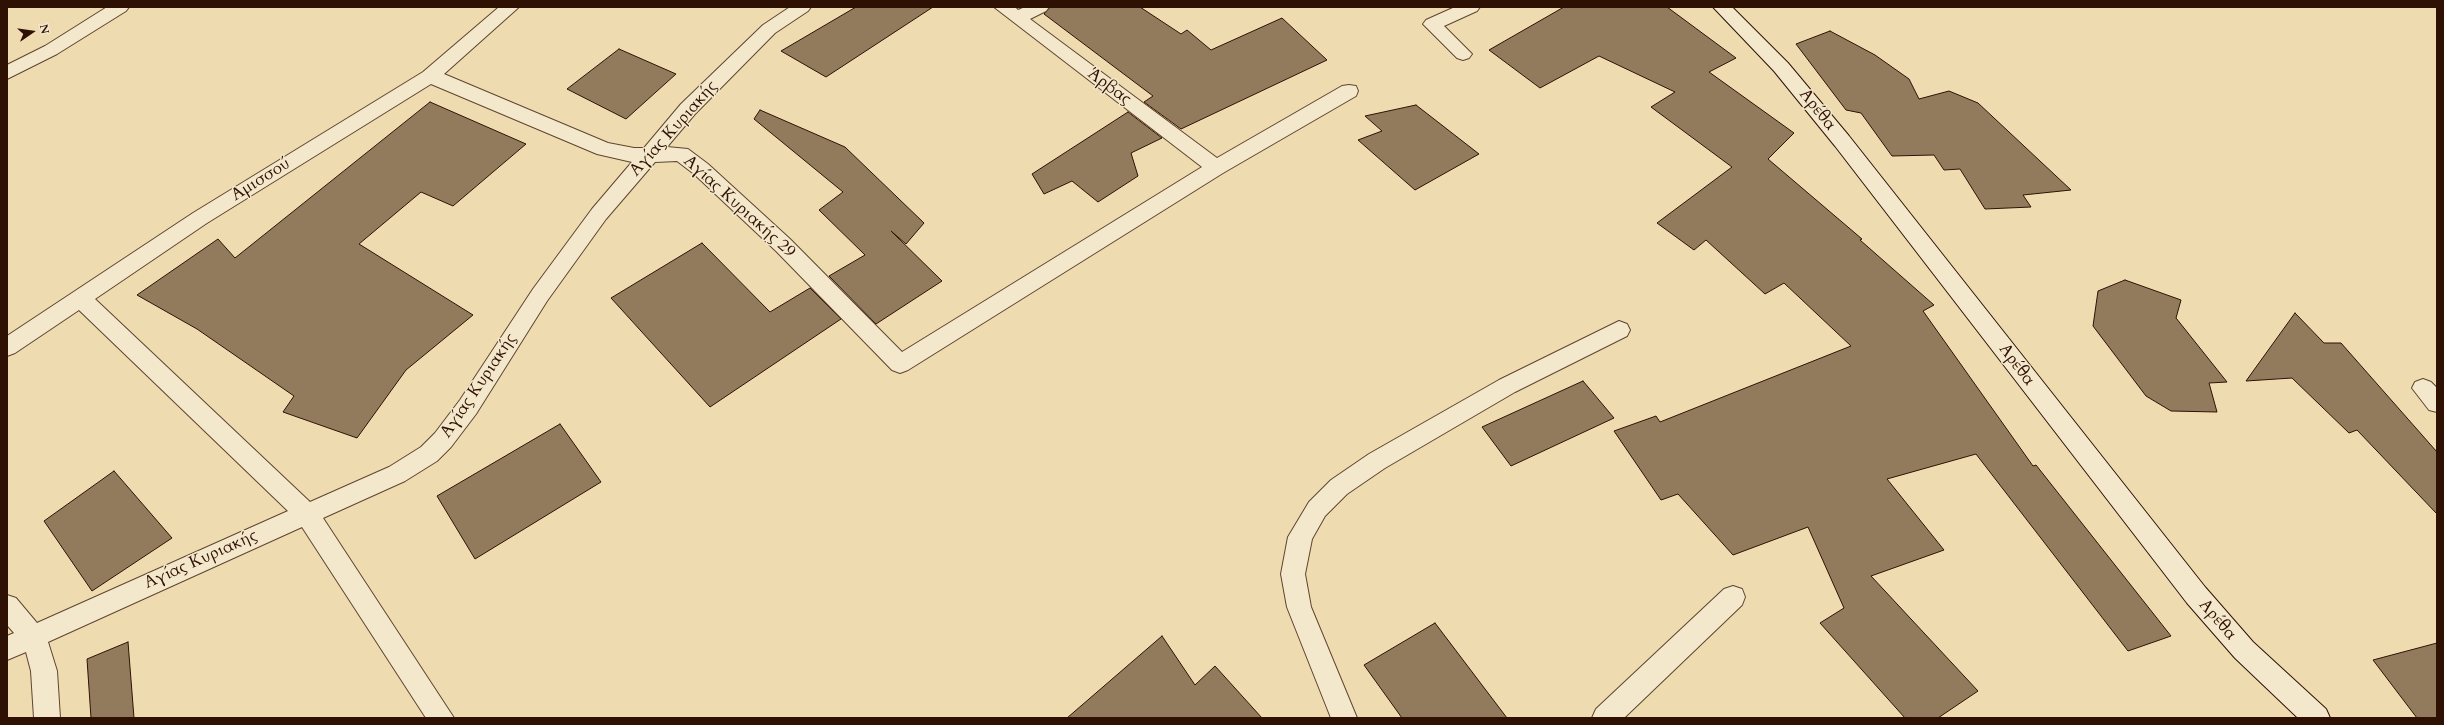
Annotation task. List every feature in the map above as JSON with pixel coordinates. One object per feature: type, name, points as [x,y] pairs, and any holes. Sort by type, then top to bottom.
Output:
[{"type":"street","points":[[7,73],[51,50],[120,7]]},
{"type":"street","name":"Αμισσού","points":[[7,347],[81,299],[200,218],[430,76],[510,7]]},
{"type":"street","name":"Αγίας Κυριακής","points":[[7,648],[306,513],[397,474],[435,449],[468,407],[540,295],[570,252],[649,154],[688,110],[769,29],[802,7]]},
{"type":"street","points":[[1010,12],[1040,7]]},
{"type":"street","points":[[1463,54],[1432,24],[1471,7]]},
{"type":"street","name":"Αρέθα","points":[[1722,7],[1804,94],[1897,209],[2063,426],[2200,600],[2244,650],[2317,718]]},
{"type":"street","name":"Άρβας","points":[[1010,12],[1216,168]]},
{"type":"street","name":"Αγίας Κυριακής 29","points":[[430,76],[597,146],[626,154],[677,153],[701,169],[832,294],[900,364],[1216,168]]},
{"type":"street","points":[[1216,168],[1349,90]]},
{"type":"street","points":[[81,299],[306,513],[440,718]]},
{"type":"street","points":[[1344,718],[1300,607],[1293,574],[1300,537],[1317,509],[1339,487],[1377,461],[1507,386],[1619,330]]},
{"type":"street","points":[[1605,718],[1733,597]]},
{"type":"street","points":[[7,606],[33,637],[44,671],[47,718]]},
{"type":"building","points":[[856,7],[933,7],[826,77],[781,51]]},
{"type":"building","points":[[1050,7],[1140,7],[1181,34],[1187,30],[1211,50],[1282,18],[1327,60],[1181,129],[1144,102],[1153,96],[1044,14]]},
{"type":"building","points":[[1564,7],[1667,7],[1736,58],[1709,72],[1794,133],[1768,159],[1862,239],[1860,240],[1934,305],[1923,311],[2033,466],[2036,465],[2171,636],[2128,651],[1976,454],[1887,479],[1944,550],[1871,576],[1978,691],[1938,718],[1905,718],[1820,623],[1844,608],[1808,527],[1733,555],[1678,494],[1661,500],[1614,431],[1656,416],[1660,422],[1851,346],[1784,283],[1765,294],[1706,240],[1694,250],[1657,223],[1732,167],[1651,107],[1675,92],[1599,56],[1540,88],[1489,50]]},
{"type":"building","points":[[1830,31],[1875,55],[1909,79],[1919,99],[1949,91],[1978,103],[2071,190],[2023,195],[2031,207],[1985,209],[1960,169],[1944,170],[1934,155],[1892,156],[1861,113],[1846,110],[1796,44]]},
{"type":"building","points":[[619,49],[676,74],[626,119],[567,89]]},
{"type":"building","points":[[430,102],[526,144],[453,206],[421,192],[359,244],[473,315],[406,370],[357,438],[283,412],[294,396],[197,329],[137,295],[218,239],[235,258]]},
{"type":"building","points":[[1416,105],[1479,154],[1415,190],[1358,140],[1382,131],[1365,116]]},
{"type":"building","points":[[760,110],[845,147],[924,223],[906,244],[891,231],[942,281],[876,324],[829,276],[865,255],[819,210],[843,192],[754,119]]},
{"type":"building","points":[[1128,112],[1162,138],[1131,153],[1138,176],[1098,202],[1072,181],[1044,194],[1032,174]]},
{"type":"building","points":[[702,243],[770,312],[810,288],[841,319],[710,407],[611,298]]},
{"type":"building","points":[[2125,280],[2181,300],[2176,318],[2227,382],[2209,383],[2217,412],[2171,411],[2146,396],[2093,326],[2098,291]]},
{"type":"building","points":[[2295,313],[2324,343],[2341,343],[2437,452],[2437,514],[2357,430],[2349,433],[2292,378],[2246,381]]},
{"type":"building","points":[[1583,381],[1614,418],[1511,466],[1482,427]]},
{"type":"building","points":[[560,424],[601,482],[475,559],[437,496]]},
{"type":"building","points":[[114,471],[172,538],[92,591],[44,521]]},
{"type":"building","points":[[1435,623],[1507,718],[1402,718],[1364,665]]},
{"type":"building","points":[[1162,636],[1195,685],[1215,666],[1262,718],[1067,718]]},
{"type":"building","points":[[128,642],[134,718],[91,718],[87,659]]},
{"type":"building","points":[[2437,643],[2437,718],[2417,718],[2373,660]]}]
